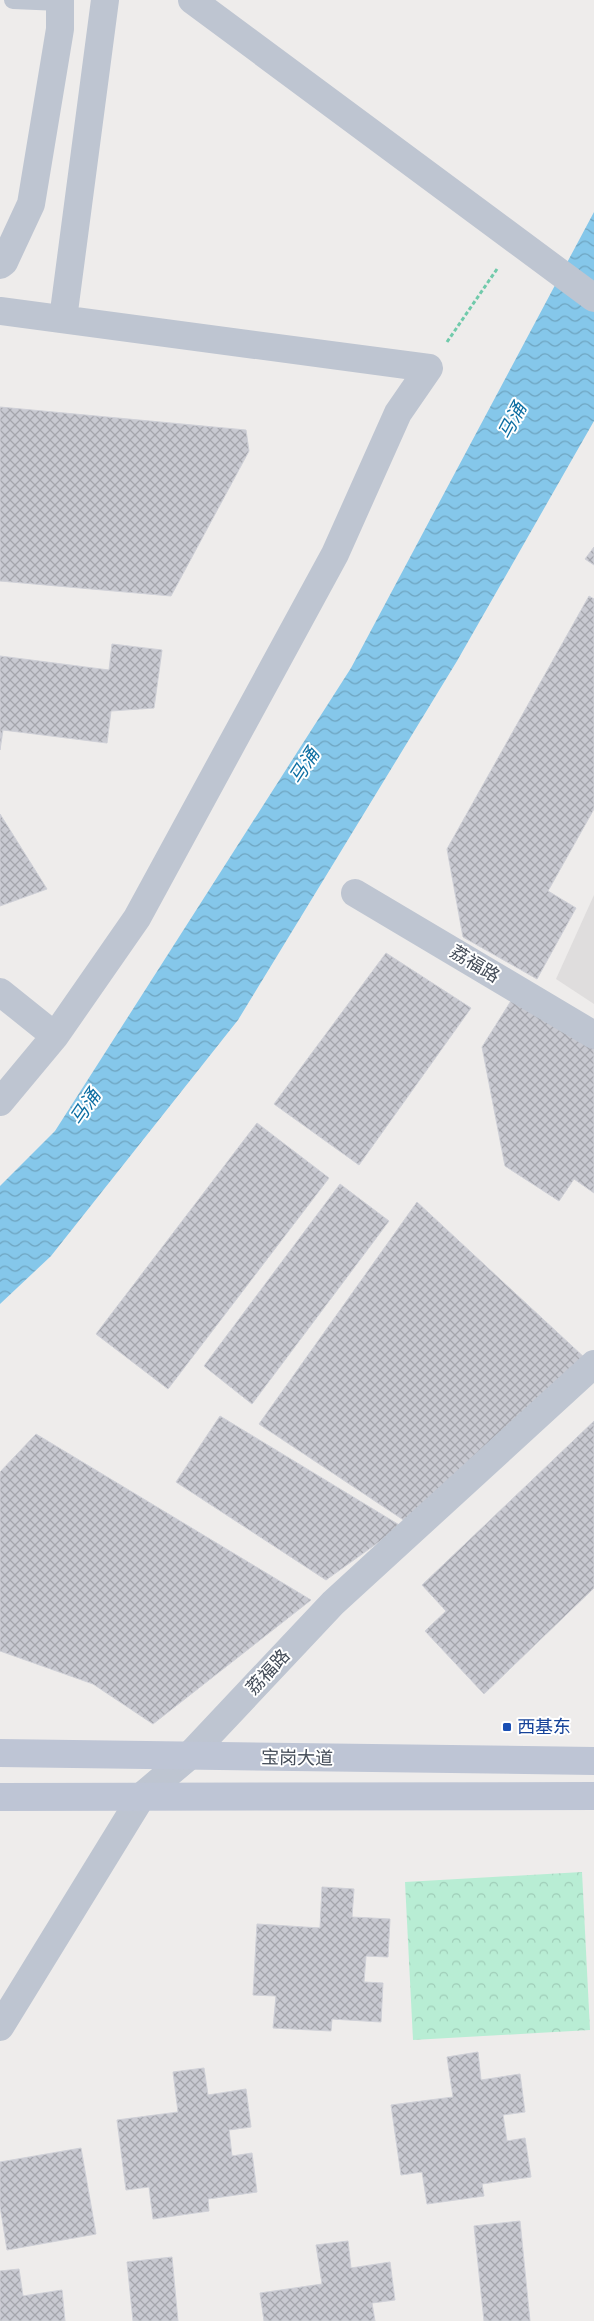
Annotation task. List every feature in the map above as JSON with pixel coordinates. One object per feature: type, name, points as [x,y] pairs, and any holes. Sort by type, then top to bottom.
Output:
[{"type":"main road","name":"宝岗大道","points":[[0,1753],[594,1761]]},
{"type":"main road","points":[[0,1797],[594,1796]]},
{"type":"street","points":[[63,320],[105,0]]},
{"type":"street","points":[[192,0],[594,298]]},
{"type":"street","points":[[0,265],[4,262],[31,204],[60,29],[60,1]]},
{"type":"street","points":[[0,311],[430,368],[398,413],[335,554],[137,918],[55,1036],[0,1102]]},
{"type":"street","name":"荔福路","points":[[355,892],[594,1035]]},
{"type":"street","points":[[0,992],[55,1036]]},
{"type":"street","name":"荔福路","points":[[0,2027],[142,1796],[188,1757],[333,1603],[594,1364]]},
{"type":"lane","points":[[13,0],[60,1]]},
{"type":"path","points":[[430,368],[525,248]]},
{"type":"shaded area","points":[[594,895],[594,1004],[556,979]]},
{"type":"green space","points":[[582,1872],[590,2030],[413,2040],[405,1882]]},
{"type":"water","name":"马涌","points":[[594,212],[594,421],[457,661],[238,1020],[51,1256],[0,1304],[0,1186],[55,1131],[351,668]]},
{"type":"building","points":[[0,407],[246,430],[249,451],[171,596],[0,581]]},
{"type":"building","points":[[594,547],[594,565],[585,559]]},
{"type":"building","points":[[589,596],[594,599],[594,809],[548,891],[576,908],[537,979],[463,937],[447,849]]},
{"type":"building","points":[[112,644],[162,650],[154,708],[111,711],[107,743],[3,730],[0,750],[0,656],[109,670]]},
{"type":"building","points":[[0,814],[47,889],[0,906]]},
{"type":"building","points":[[386,953],[471,1008],[359,1165],[274,1104]]},
{"type":"building","points":[[514,996],[594,1046],[594,1193],[574,1179],[559,1201],[505,1166],[482,1047]]},
{"type":"building","points":[[257,1123],[329,1178],[168,1389],[96,1334]]},
{"type":"building","points":[[340,1184],[389,1221],[252,1404],[204,1366]]},
{"type":"building","points":[[417,1202],[586,1359],[405,1521],[259,1424]]},
{"type":"building","points":[[220,1416],[401,1526],[326,1580],[176,1482]]},
{"type":"building","points":[[594,1421],[594,1588],[484,1694],[425,1631],[446,1611],[422,1585]]},
{"type":"building","points":[[36,1434],[311,1600],[153,1724],[93,1684],[0,1651],[0,1472]]},
{"type":"building","points":[[322,1887],[354,1889],[352,1917],[390,1919],[388,1957],[366,1956],[364,1982],[383,1983],[381,2022],[332,2019],[331,2031],[273,2028],[276,1996],[253,1995],[257,1924],[320,1928]]},
{"type":"building","points":[[478,2052],[481,2080],[520,2074],[525,2112],[503,2115],[507,2141],[525,2138],[531,2177],[482,2184],[484,2196],[427,2204],[422,2172],[401,2175],[391,2105],[453,2097],[447,2057]]},
{"type":"building","points":[[204,2068],[208,2095],[246,2089],[251,2127],[229,2130],[232,2156],[252,2153],[257,2192],[208,2199],[209,2211],[153,2219],[149,2187],[126,2190],[117,2120],[178,2112],[173,2072]]},
{"type":"building","points":[[81,2148],[96,2234],[7,2250],[0,2206],[0,2162]]},
{"type":"building","points":[[520,2221],[530,2321],[484,2321],[474,2226]]},
{"type":"building","points":[[348,2241],[351,2268],[390,2262],[395,2300],[372,2303],[375,2321],[264,2321],[260,2293],[322,2284],[316,2245]]},
{"type":"building","points":[[172,2257],[178,2321],[133,2321],[127,2262]]},
{"type":"building","points":[[19,2269],[23,2296],[62,2290],[65,2321],[0,2321],[0,2271]]},
{"type":"place","name":"西基东","points":[[507,1727]]}]
